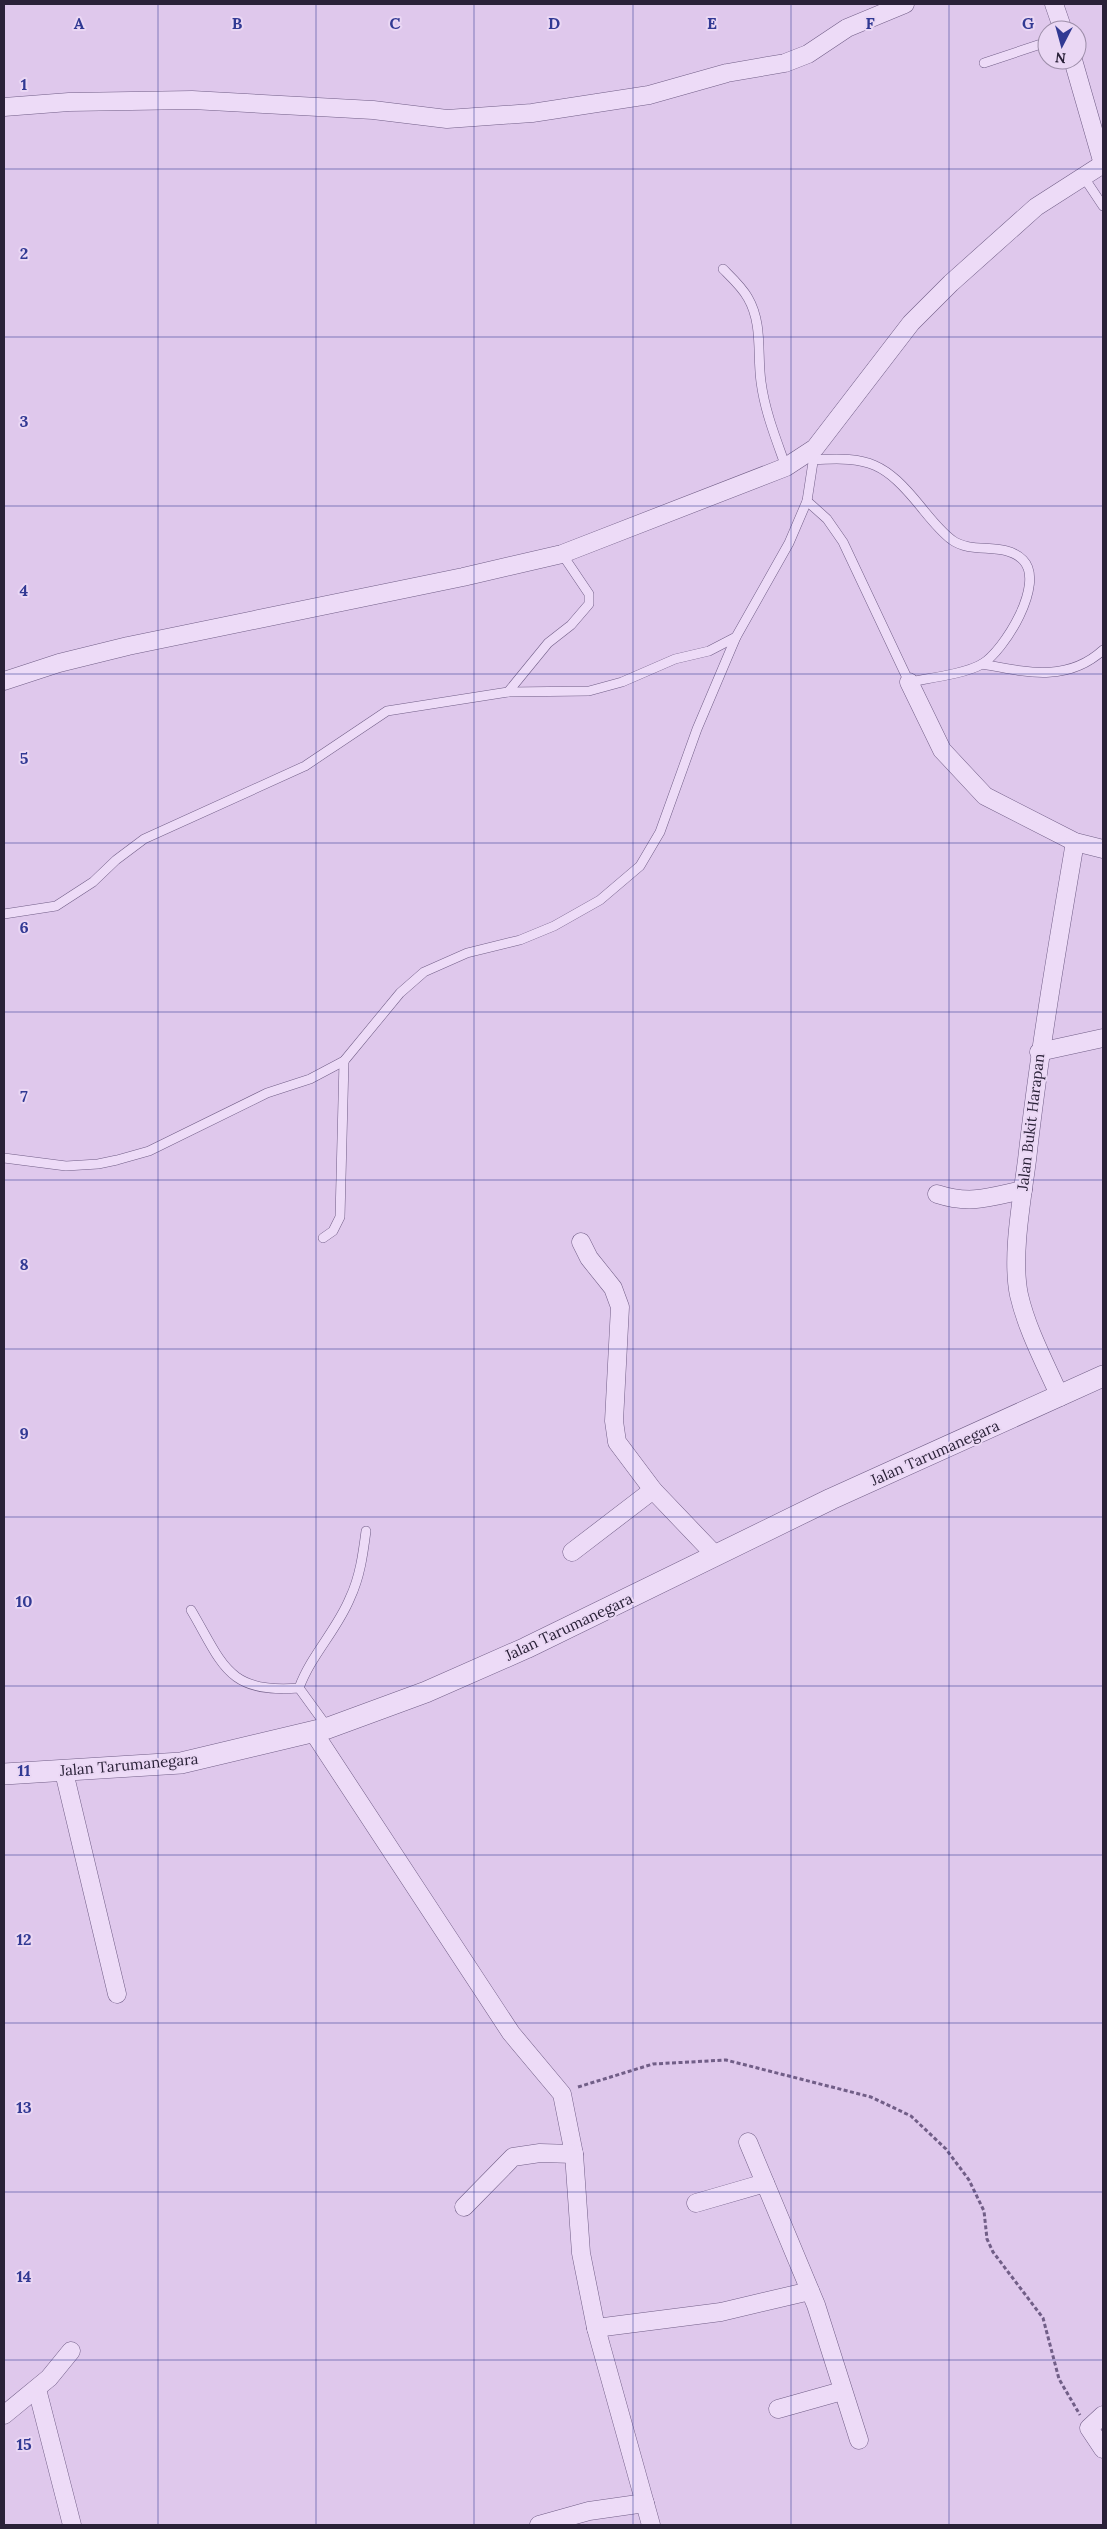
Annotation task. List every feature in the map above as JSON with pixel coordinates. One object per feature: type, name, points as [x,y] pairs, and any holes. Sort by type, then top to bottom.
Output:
[{"type":"street","points":[[4,107],[69,102],[192,100],[373,110],[447,119],[532,113],[649,95],[727,73],[785,63],[808,54],[841,32],[869,17],[905,4]]},
{"type":"street","points":[[1054,4],[1060,20]]},
{"type":"street","points":[[4,681],[59,663],[128,646],[463,577],[562,554],[786,467],[814,454],[911,323],[950,283],[1036,207],[1103,164],[1076,70]]},
{"type":"street","points":[[908,682],[942,750],[979,791],[985,796],[1075,842],[1103,849]]},
{"type":"street","name":"Jalan Bukit Harapan","points":[[1060,1397],[1026,1317],[1019,1295],[1017,1268],[1023,1190],[1039,1052],[1075,842]]},
{"type":"street","points":[[1039,1052],[1103,1038]]},
{"type":"street","points":[[937,1194],[956,1200],[971,1201],[1023,1190]]},
{"type":"street","points":[[581,1242],[589,1258],[613,1288],[620,1307],[615,1438],[619,1448],[653,1490],[716,1556]]},
{"type":"street","name":"Jalan Tarumanegara","points":[[4,1774],[64,1772],[181,1763],[321,1731],[426,1692],[526,1648],[831,1499],[1103,1376]]},
{"type":"street","points":[[572,1552],[653,1490]]},
{"type":"street","points":[[321,1731],[511,2033],[562,2094],[574,2154],[581,2253],[596,2328],[651,2525]]},
{"type":"street","points":[[64,1772],[117,1994]]},
{"type":"street","points":[[748,2142],[810,2291],[860,2440]]},
{"type":"street","points":[[464,2207],[513,2157],[540,2153],[574,2154]]},
{"type":"street","points":[[696,2203],[765,2183]]},
{"type":"street","points":[[596,2328],[720,2312],[810,2291]]},
{"type":"street","points":[[4,2415],[49,2378],[71,2351]]},
{"type":"street","points":[[37,2389],[72,2525]]},
{"type":"street","points":[[778,2409],[842,2391]]},
{"type":"street","points":[[1103,2415],[1089,2428],[1103,2449]]},
{"type":"street","points":[[539,2525],[589,2510],[645,2503]]},
{"type":"lane","points":[[984,64],[1037,45]]},
{"type":"lane","points":[[1083,176],[1103,206]]},
{"type":"lane","points":[[723,269],[743,290],[754,312],[758,325],[761,382],[765,404],[786,467]]},
{"type":"lane","points":[[4,1158],[66,1166],[98,1164],[149,1151],[267,1093],[310,1080],[344,1061],[400,992],[424,972],[466,953],[520,940],[554,926],[600,900],[640,866],[660,832],[697,729],[736,637],[789,543],[807,501],[814,454],[875,464],[897,479],[953,541],[969,547],[1010,552],[1025,562],[1031,575],[1029,596],[1005,638],[982,664]]},
{"type":"lane","points":[[807,501],[827,518],[843,542],[908,682],[947,675],[982,664],[1034,674],[1052,673],[1076,668],[1103,650]]},
{"type":"lane","points":[[508,692],[537,656],[571,625],[589,604],[589,594],[562,554]]},
{"type":"lane","points":[[4,914],[56,906],[93,882],[116,860],[144,839],[305,766],[386,711],[508,692],[567,692],[606,687],[666,662],[709,651],[736,637]]},
{"type":"lane","points":[[323,1238],[332,1231],[340,1217],[344,1061]]},
{"type":"lane","points":[[299,1688],[312,1659],[350,1599],[358,1579],[366,1531]]},
{"type":"lane","points":[[191,1610],[224,1666],[238,1680],[269,1689],[299,1688]]},
{"type":"lane","points":[[299,1688],[321,1731]]},
{"type":"path","points":[[562,2094],[611,2075],[653,2064],[726,2060],[871,2097],[912,2116],[946,2149],[969,2180],[984,2211],[987,2239],[993,2252],[1043,2318],[1059,2380],[1089,2428]]}]
